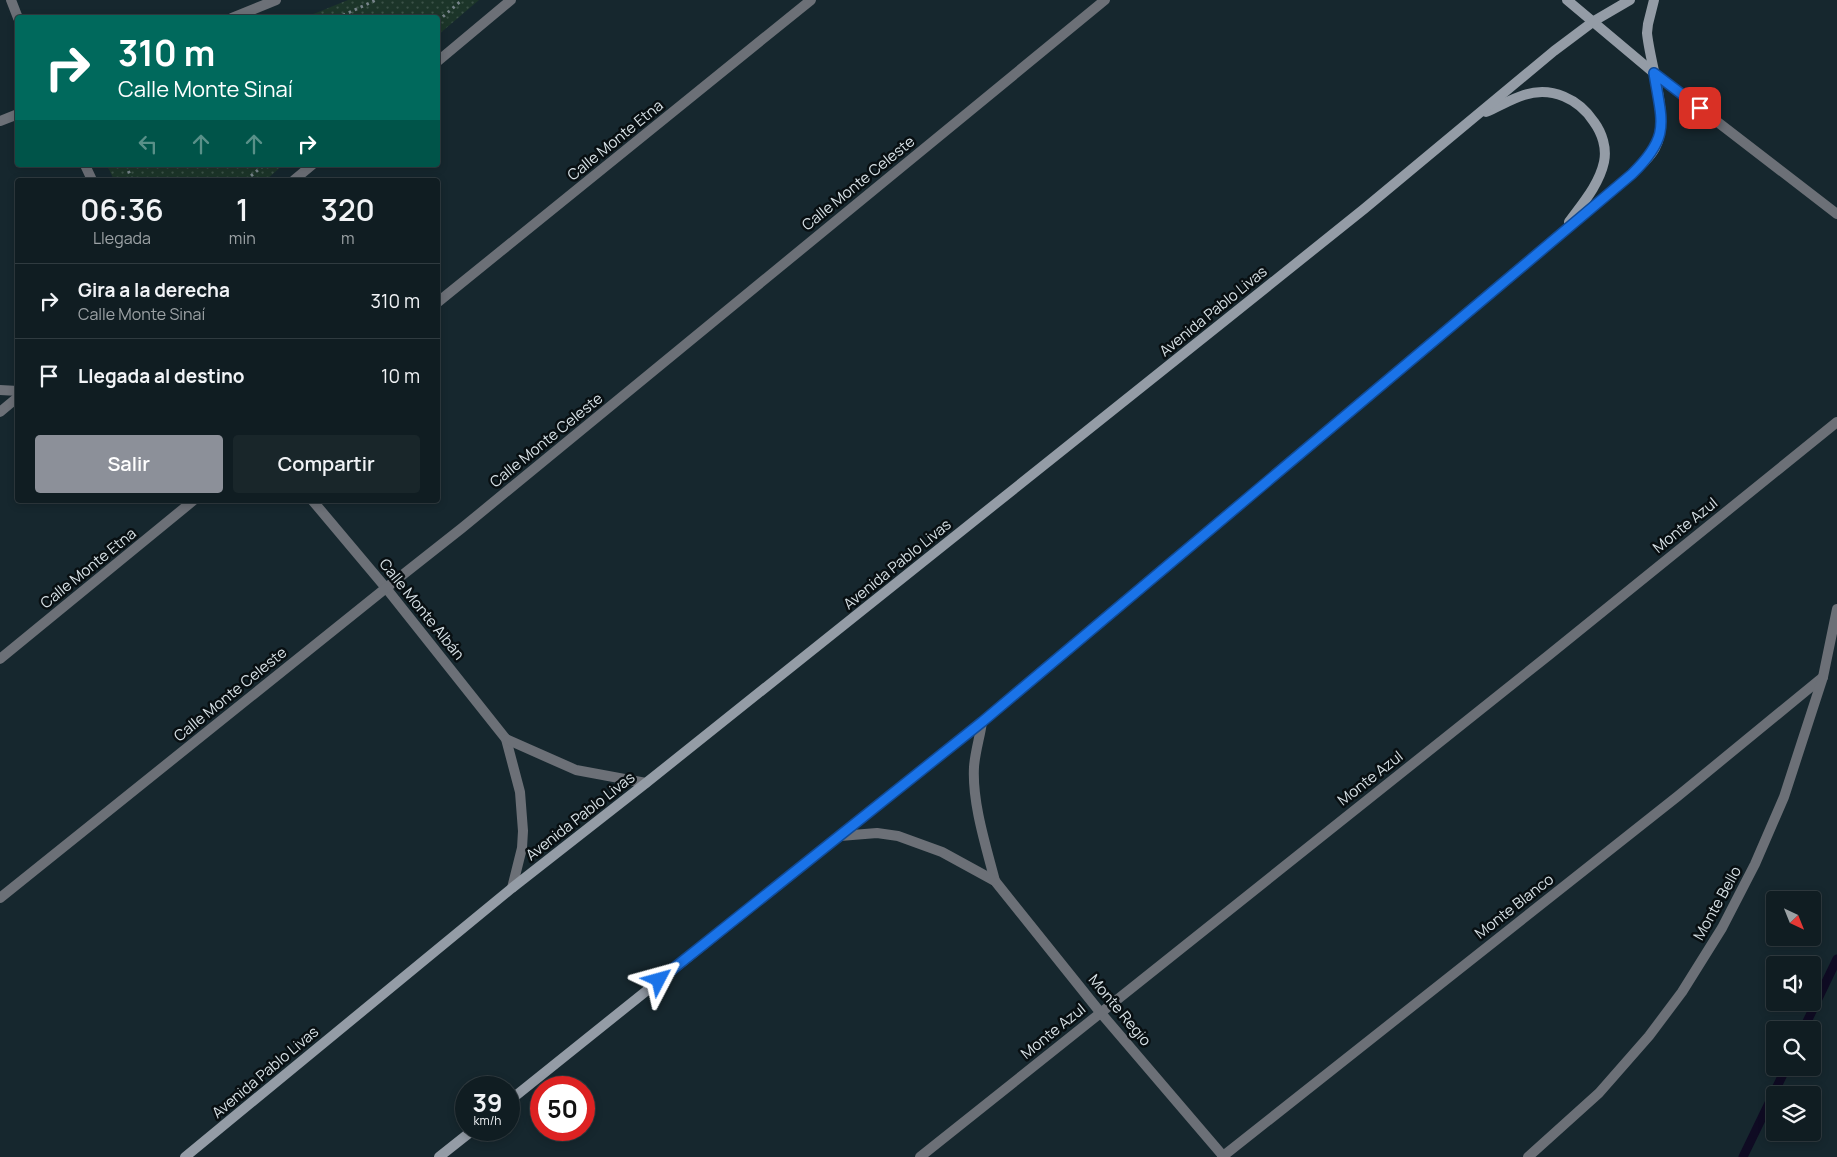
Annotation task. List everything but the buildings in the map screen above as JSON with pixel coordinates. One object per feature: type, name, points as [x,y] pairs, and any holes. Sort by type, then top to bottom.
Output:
[{"type":"main road","points":[[1567,0],[1654,73]]},
{"type":"main road","name":"Avenida Pablo Livas","points":[[185,1157],[512,888],[646,784],[1364,209],[1566,41],[1594,21],[1630,0]]},
{"type":"main road","points":[[520,1092],[982,722],[1632,174],[1655,149],[1660,136],[1661,126],[1647,33],[1654,0]]},
{"type":"main road","points":[[1472,119],[1525,95],[1540,92],[1565,96],[1576,102],[1589,114],[1599,129],[1604,144],[1604,161],[1588,196],[1559,234]]},
{"type":"main road","points":[[439,1157],[459,1141]]},
{"type":"street","points":[[11,0],[17,15]]},
{"type":"street","points":[[239,15],[276,0]]},
{"type":"street","points":[[440,59],[511,0]]},
{"type":"street","name":"Calle Monte Etna","points":[[440,300],[811,0]]},
{"type":"street","name":"Calle Monte Celeste","points":[[0,898],[462,528],[1105,0]]},
{"type":"street","points":[[1654,73],[1837,214]]},
{"type":"street","points":[[0,121],[15,115]]},
{"type":"street","points":[[296,178],[310,167]]},
{"type":"street","points":[[0,390],[15,391]]},
{"type":"street","points":[[0,412],[15,400]]},
{"type":"street","name":"Monte Azul","points":[[920,1157],[1549,655],[1837,422]]},
{"type":"street","name":"Calle Monte Etna","points":[[0,659],[190,503]]},
{"type":"street","name":"Calle Monte Albán","points":[[315,503],[386,588],[506,739],[520,792],[523,831],[522,848],[512,888]]},
{"type":"street","name":"Monte Bello","points":[[1528,1157],[1599,1092],[1649,1036],[1682,992],[1722,928],[1755,864],[1784,797],[1823,677],[1837,609]]},
{"type":"street","name":"Monte Blanco","points":[[1223,1157],[1670,802],[1823,677]]},
{"type":"street","name":"Monte Regio","points":[[982,722],[974,768],[976,797],[982,831],[995,881]]},
{"type":"street","name":"Calle Monte Albán","points":[[506,739],[576,770],[646,784]]},
{"type":"street","name":"Monte Regio","points":[[840,836],[877,833],[898,836],[942,852],[995,881],[1100,1012],[1223,1157]]},
{"type":"path","points":[[344,15],[376,0]]},
{"type":"path","points":[[440,19],[462,0]]},
{"type":"path","points":[[248,178],[262,167]]},
{"type":"green space","points":[[348,0],[479,0],[440,33],[440,15],[311,15]]},
{"type":"green space","points":[[108,167],[281,167],[268,178],[113,178]]},
{"type":"waterway","points":[[1807,1021],[1837,959]]},
{"type":"waterway","points":[[1743,1157],[1782,1076]]},
{"type":"route","points":[[659,980],[982,722],[1632,174],[1646,161],[1655,149],[1660,136],[1660,113],[1654,73],[1700,108]]}]
